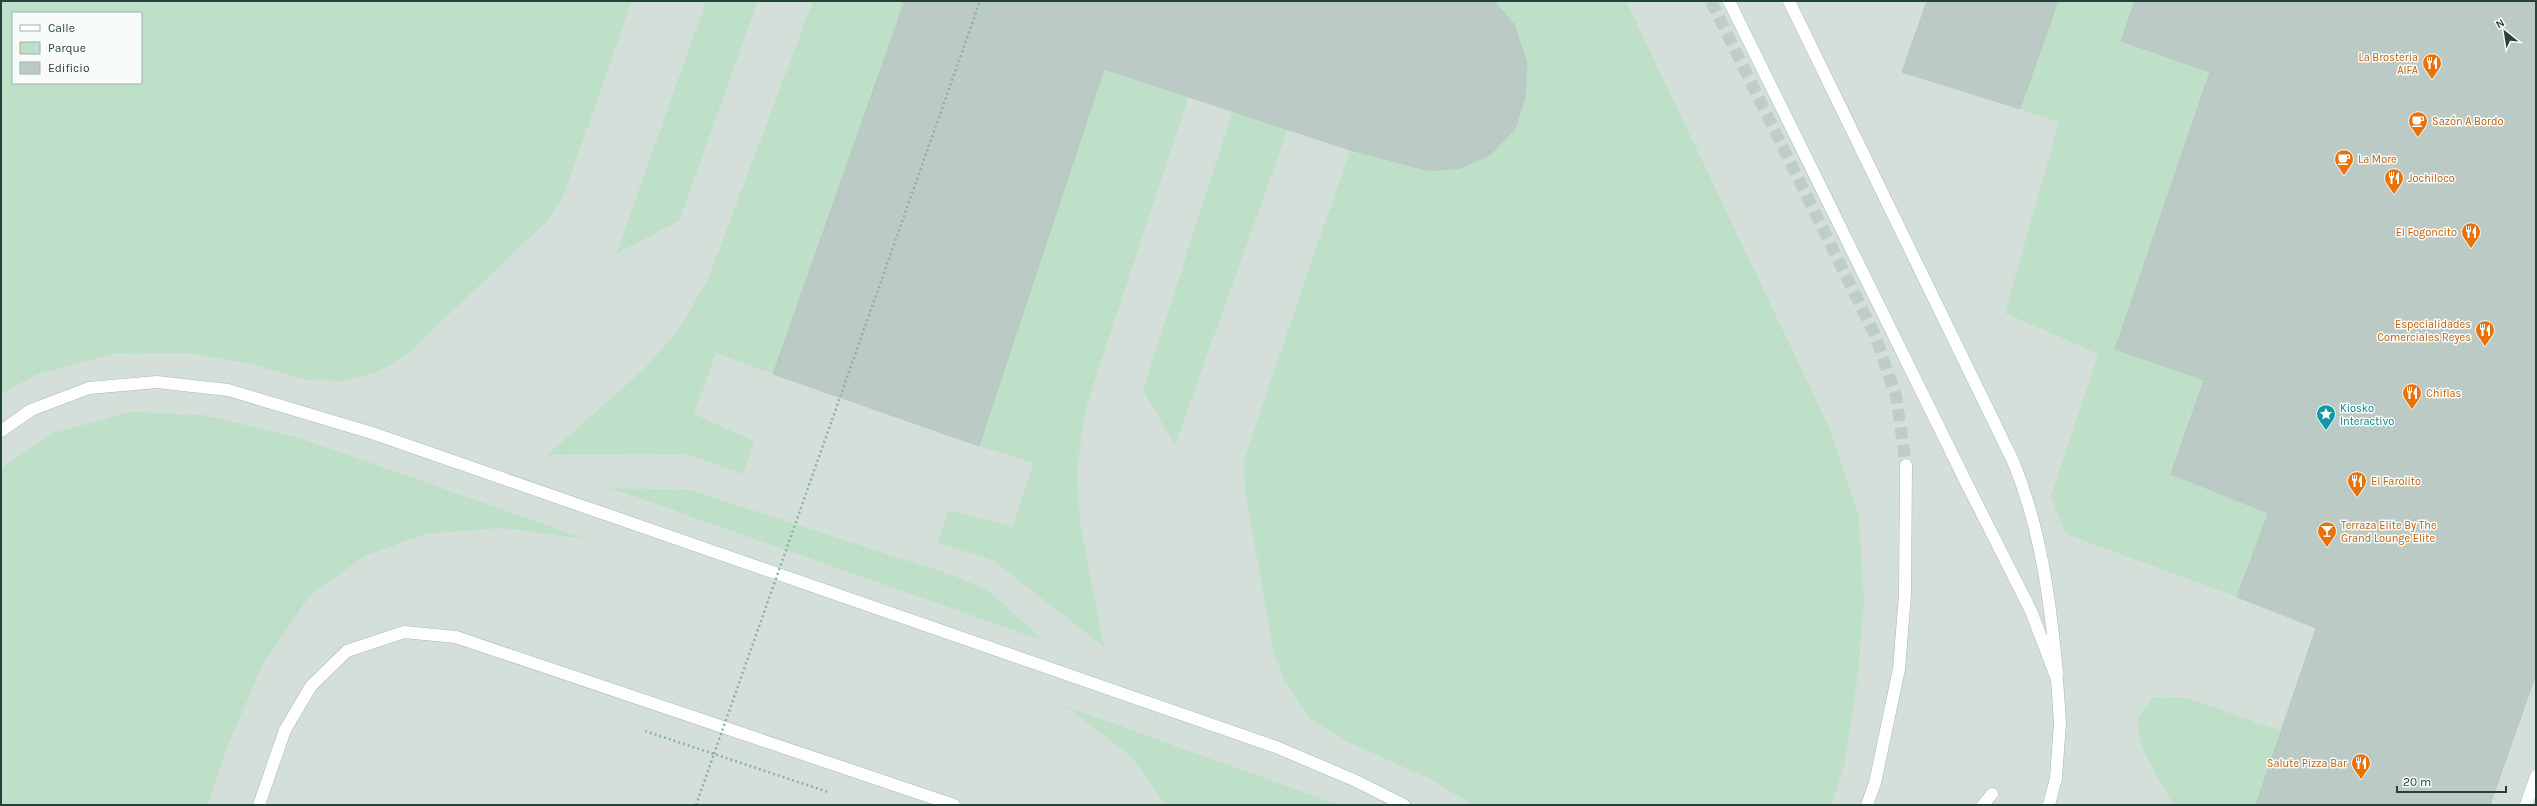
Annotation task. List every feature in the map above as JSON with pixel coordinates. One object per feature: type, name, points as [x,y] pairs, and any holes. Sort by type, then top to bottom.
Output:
[{"type":"main road","points":[[1729,1],[1962,475],[2012,570],[2031,611],[2057,679]]},
{"type":"main road","points":[[1789,1],[2013,461],[2026,492],[2039,539],[2049,596],[2057,679],[2060,723],[2056,778],[2048,805]]},
{"type":"main road","points":[[1,431],[31,410],[89,388],[157,382],[228,390],[372,433],[1268,745],[1354,780],[1404,805]]},
{"type":"main road","points":[[1867,805],[1875,783],[1898,669],[1905,594],[1906,465]]},
{"type":"main road","points":[[259,805],[285,730],[311,686],[347,651],[404,632],[456,637],[954,805]]},
{"type":"main road","points":[[2526,805],[2536,776]]},
{"type":"main road","points":[[1983,805],[1992,794]]},
{"type":"path","points":[[696,805],[980,1]]},
{"type":"path","points":[[645,731],[828,792]]},
{"type":"shaded area","points":[[1,1],[2536,1],[2536,805],[1,805]]},
{"type":"green space","points":[[1,1],[632,1],[563,197],[545,223],[405,356],[377,372],[344,381],[306,380],[248,363],[189,353],[112,354],[35,375],[1,395]]},
{"type":"green space","points":[[706,1],[758,1],[679,221],[616,254]]},
{"type":"green space","points":[[813,1],[904,3],[773,374],[716,353],[694,414],[754,441],[743,474],[687,454],[547,455],[643,370],[678,331],[708,279]]},
{"type":"green space","points":[[1494,1],[1626,1],[1830,429],[1859,516],[1864,601],[1858,674],[1845,763],[1831,805],[1473,805],[1432,780],[1346,741],[1309,718],[1285,681],[1273,651],[1245,489],[1244,459],[1350,150],[1430,171],[1460,168],[1490,155],[1515,129],[1525,97],[1527,63],[1514,24]]},
{"type":"green space","points":[[2058,1],[2135,1],[2121,41],[2210,72],[2115,349],[2204,380],[2171,474],[2268,513],[2237,597],[2066,534],[2051,496],[2098,354],[2005,313],[2059,122],[2020,109]]},
{"type":"green space","points":[[1104,69],[1189,96],[1085,411],[1077,470],[1080,522],[1104,647],[994,561],[938,543],[949,510],[1013,526],[1034,463],[979,446]]},
{"type":"green space","points":[[1233,110],[1288,129],[1175,445],[1143,390]]},
{"type":"green space","points":[[129,412],[203,415],[300,438],[586,539],[502,528],[425,534],[365,556],[310,595],[263,664],[224,755],[208,805],[1,805],[1,468],[54,433]]},
{"type":"green space","points":[[610,488],[690,490],[949,574],[988,590],[1044,641]]},
{"type":"green space","points":[[2183,697],[2282,731],[2256,805],[2173,805],[2142,748],[2137,719],[2152,698]]},
{"type":"green space","points":[[1065,706],[1339,805],[1165,805],[1132,757]]},
{"type":"building","points":[[899,1],[1494,1],[1514,24],[1527,63],[1525,97],[1515,129],[1490,155],[1460,168],[1430,171],[1350,150],[1104,69],[979,446],[773,374],[904,3]]},
{"type":"building","points":[[1927,1],[2058,1],[2020,109],[1902,72]]},
{"type":"building","points":[[2135,1],[2536,1],[2536,674],[2490,805],[2256,805],[2316,628],[2237,597],[2268,513],[2171,474],[2204,380],[2115,349],[2210,72],[2121,41]]},
{"type":"tunnel","points":[[1711,1],[1875,335],[1896,396],[1906,465]]},
{"type":"place","name":"La Brosteria AIFA","points":[[2432,80]]},
{"type":"place","name":"Sazón A Bordo","points":[[2418,138]]},
{"type":"place","name":"La More","points":[[2344,176]]},
{"type":"place","name":"Jochiloco","points":[[2394,195]]},
{"type":"place","name":"El Fogoncito","points":[[2471,249]]},
{"type":"place","name":"Especialidades Comerciales Reyes","points":[[2485,347]]},
{"type":"place","name":"Chiflas","points":[[2412,410]]},
{"type":"place","name":"Kiosko Interactivo","points":[[2326,431]]},
{"type":"place","name":"El Farolito","points":[[2357,498]]},
{"type":"place","name":"Terraza Elite By The Grand Lounge Elite","points":[[2327,548]]},
{"type":"place","name":"Salute Pizza Bar","points":[[2361,780]]}]
